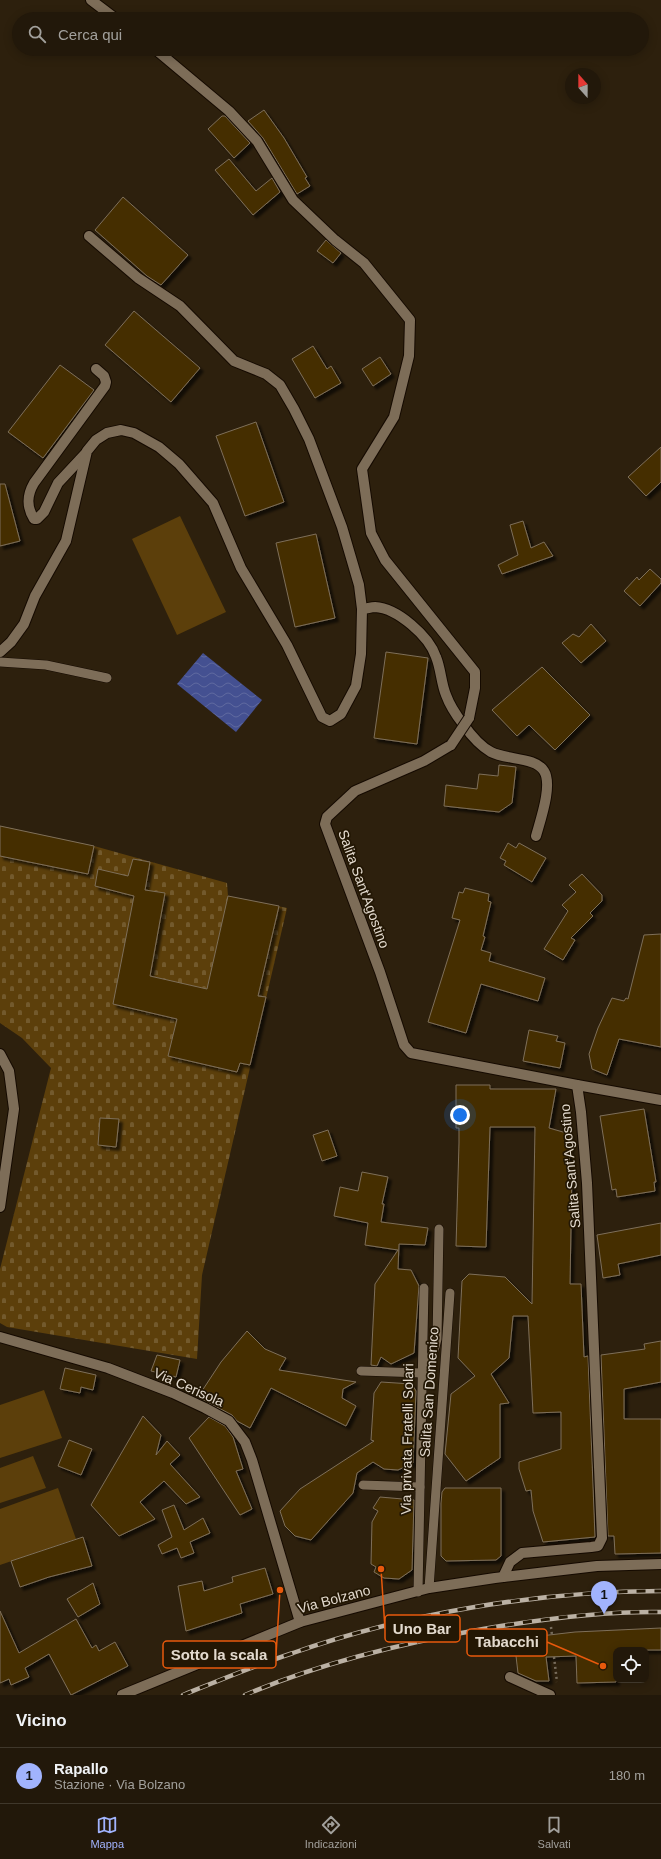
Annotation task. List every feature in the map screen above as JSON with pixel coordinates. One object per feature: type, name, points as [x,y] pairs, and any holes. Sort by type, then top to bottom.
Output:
[{"type":"street","points":[[92,0],[107,12]]},
{"type":"street","name":"Salita Sant'Agostino","points":[[163,56],[229,111],[252,136],[293,200],[335,240],[364,263],[410,320],[409,356],[394,417],[362,469],[370,533],[385,560],[475,672],[475,688],[469,718],[450,745],[424,761],[355,791],[327,817],[325,824],[380,972],[404,1046],[411,1052],[577,1085],[581,1112],[587,1183],[602,1538],[598,1546],[522,1553],[510,1562],[503,1577]]},
{"type":"street","points":[[88,236],[138,278],[180,306],[234,361],[266,374],[280,385],[294,408],[309,439],[342,527],[359,585],[362,609],[361,654],[356,686],[341,714],[330,721],[322,717],[287,645],[241,568],[214,503],[179,464],[159,447],[134,433],[121,430],[106,433],[96,440],[58,483],[44,512],[37,519],[34,519],[30,512],[28,494],[34,483],[104,386],[106,382],[104,376],[96,369]]},
{"type":"street","points":[[0,652],[24,624],[35,596],[66,541],[87,451]]},
{"type":"street","points":[[362,609],[375,607],[398,615],[419,630],[436,655],[446,696],[454,712],[470,734],[490,751],[506,758],[534,762],[544,770],[547,788],[536,836]]},
{"type":"street","points":[[0,1054],[9,1071],[14,1109],[0,1207]]},
{"type":"street","points":[[577,1085],[661,1100]]},
{"type":"street","name":"Via Cerisola","points":[[0,1337],[108,1368],[173,1393],[229,1421],[245,1442],[252,1460],[300,1622]]},
{"type":"street","name":"Via Bolzano","points":[[122,1695],[300,1622],[429,1588],[503,1577],[606,1565],[661,1564]]},
{"type":"street","points":[[510,1677],[550,1695]]},
{"type":"lane","points":[[0,662],[46,665],[107,678]]},
{"type":"lane","points":[[361,1371],[422,1374],[434,1350],[436,1339],[439,1229]]},
{"type":"lane","name":"Via privata Fratelli Solari","points":[[418,1592],[424,1288]]},
{"type":"lane","name":"Salita San Domenico","points":[[429,1588],[450,1293]]},
{"type":"lane","points":[[362,1485],[420,1487]]},
{"type":"path","points":[[551,1626],[552,1635]]},
{"type":"path","points":[[554,1657],[557,1683]]},
{"type":"green space","points":[[180,516],[226,612],[177,635],[132,539]]},
{"type":"green space","points":[[0,826],[94,846],[227,883],[228,896],[287,908],[202,1275],[197,1359],[7,1327],[0,1323],[0,1269],[51,1068],[22,1038],[0,1023]]},
{"type":"green space","points":[[44,1390],[62,1438],[0,1458],[0,1405]]},
{"type":"green space","points":[[33,1456],[46,1488],[0,1503],[0,1468]]},
{"type":"green space","points":[[58,1488],[76,1539],[0,1565],[0,1509]]},
{"type":"water","points":[[203,653],[262,700],[236,732],[177,684]]},
{"type":"building","points":[[264,110],[284,138],[307,177],[305,178],[310,186],[297,194],[263,138],[248,121]]},
{"type":"building","points":[[222,116],[225,116],[250,143],[234,158],[208,129]]},
{"type":"building","points":[[229,159],[256,191],[272,178],[280,192],[253,215],[215,170]]},
{"type":"building","points":[[123,197],[188,255],[161,285],[147,276],[95,230]]},
{"type":"building","points":[[326,240],[341,253],[333,263],[317,251]]},
{"type":"building","points":[[134,311],[200,368],[171,402],[105,345]]},
{"type":"building","points":[[313,346],[327,369],[331,366],[341,383],[315,398],[292,359]]},
{"type":"building","points":[[380,357],[391,374],[373,386],[362,369]]},
{"type":"building","points":[[60,365],[94,390],[43,458],[8,432]]},
{"type":"building","points":[[256,422],[284,502],[245,516],[216,436]]},
{"type":"building","points":[[661,447],[661,482],[646,496],[628,477]]},
{"type":"building","points":[[0,484],[5,484],[20,541],[0,546]]},
{"type":"building","points":[[523,521],[531,548],[544,542],[553,556],[502,574],[498,565],[518,555],[510,525]]},
{"type":"building","points":[[316,534],[335,618],[295,627],[276,543]]},
{"type":"building","points":[[650,569],[661,579],[661,583],[640,606],[624,591],[637,577],[639,580]]},
{"type":"building","points":[[591,624],[606,641],[581,663],[562,643],[573,634],[579,637]]},
{"type":"building","points":[[386,652],[428,658],[417,744],[374,738]]},
{"type":"building","points":[[542,667],[590,715],[555,750],[529,725],[517,736],[492,710]]},
{"type":"building","points":[[499,765],[516,767],[512,803],[499,812],[444,806],[446,785],[477,789],[479,774],[498,776]]},
{"type":"building","points":[[0,826],[94,846],[88,874],[0,856]]},
{"type":"building","points":[[508,843],[516,848],[519,843],[546,858],[532,882],[504,865],[506,861],[500,858]]},
{"type":"building","points":[[133,859],[150,862],[145,890],[165,893],[150,976],[207,989],[228,896],[279,906],[258,996],[266,997],[250,1065],[240,1063],[237,1072],[168,1056],[177,1019],[113,1004],[134,896],[95,886],[98,869],[128,876]]},
{"type":"building","points":[[582,874],[602,895],[602,901],[590,913],[593,916],[571,938],[575,940],[563,960],[544,949],[568,911],[562,905],[576,892],[569,885]]},
{"type":"building","points":[[465,888],[489,894],[488,901],[491,902],[483,936],[485,937],[481,950],[491,953],[489,961],[545,978],[538,1001],[481,984],[466,1033],[428,1022],[460,920],[452,918],[459,892],[463,893]]},
{"type":"building","points":[[661,934],[661,1047],[619,1039],[607,1075],[592,1069],[589,1054],[598,1028],[612,998],[624,1001],[626,998],[628,999],[644,935]]},
{"type":"building","points":[[529,1030],[558,1036],[556,1041],[565,1043],[560,1068],[523,1061]]},
{"type":"building","points":[[456,1085],[490,1085],[490,1089],[556,1089],[549,1128],[570,1134],[569,1169],[572,1168],[570,1284],[581,1284],[584,1357],[588,1356],[595,1537],[543,1542],[533,1511],[531,1490],[526,1491],[519,1469],[519,1462],[561,1449],[561,1412],[533,1413],[528,1316],[513,1316],[509,1358],[491,1374],[509,1403],[500,1404],[500,1458],[466,1481],[445,1454],[451,1394],[475,1376],[458,1358],[462,1281],[469,1274],[505,1277],[532,1304],[535,1127],[490,1127],[486,1247],[456,1246],[459,1128],[456,1128]]},
{"type":"building","points":[[644,1109],[656,1182],[654,1182],[655,1191],[617,1197],[616,1189],[612,1190],[600,1116]]},
{"type":"building","points":[[100,1118],[119,1119],[116,1147],[98,1145]]},
{"type":"building","points":[[328,1130],[337,1156],[322,1161],[313,1135]]},
{"type":"building","points":[[362,1172],[388,1177],[382,1204],[384,1204],[381,1222],[428,1228],[425,1245],[399,1244],[398,1269],[411,1270],[419,1286],[414,1353],[391,1364],[381,1357],[377,1366],[371,1365],[375,1284],[398,1250],[365,1245],[368,1223],[334,1216],[340,1187],[358,1191]]},
{"type":"building","points":[[661,1223],[661,1255],[618,1264],[620,1275],[603,1278],[597,1235]]},
{"type":"building","points":[[247,1331],[265,1349],[286,1358],[279,1370],[356,1382],[343,1389],[342,1398],[356,1406],[346,1426],[271,1388],[250,1428],[237,1421],[232,1415],[198,1397],[221,1362]]},
{"type":"building","points":[[661,1341],[661,1382],[624,1389],[624,1419],[661,1419],[661,1553],[615,1554],[614,1536],[608,1536],[601,1355],[645,1349],[644,1344]]},
{"type":"building","points":[[157,1355],[180,1360],[176,1377],[151,1371]]},
{"type":"building","points":[[65,1368],[96,1375],[93,1390],[81,1387],[80,1393],[60,1389]]},
{"type":"building","points":[[381,1382],[412,1384],[416,1391],[413,1463],[398,1470],[384,1469],[373,1462],[357,1473],[353,1493],[311,1540],[295,1536],[285,1526],[280,1511],[300,1489],[374,1441],[371,1440],[374,1393]]},
{"type":"building","points":[[143,1416],[161,1435],[156,1455],[167,1441],[180,1455],[170,1464],[200,1497],[186,1504],[164,1481],[140,1502],[155,1519],[119,1536],[91,1505]]},
{"type":"building","points":[[209,1417],[225,1426],[233,1437],[243,1469],[236,1471],[252,1509],[240,1515],[189,1438]]},
{"type":"building","points":[[69,1440],[92,1449],[81,1475],[58,1466]]},
{"type":"building","points":[[445,1488],[501,1488],[501,1556],[496,1560],[446,1561],[441,1556],[441,1503],[442,1492]]},
{"type":"building","points":[[380,1497],[414,1500],[412,1570],[399,1579],[384,1578],[374,1572],[376,1567],[371,1564],[372,1522],[378,1511],[373,1508]]},
{"type":"building","points":[[174,1505],[184,1530],[203,1518],[210,1533],[190,1542],[194,1553],[181,1558],[177,1548],[162,1554],[158,1545],[172,1537],[162,1510]]},
{"type":"building","points":[[83,1537],[92,1566],[49,1577],[20,1587],[11,1561]]},
{"type":"building","points":[[265,1568],[273,1594],[240,1604],[242,1613],[186,1631],[178,1586],[202,1581],[204,1591],[233,1582],[232,1577]]},
{"type":"building","points":[[93,1583],[100,1604],[78,1617],[67,1599]]},
{"type":"building","points":[[0,1611],[19,1653],[76,1619],[92,1648],[96,1645],[99,1651],[115,1642],[128,1666],[71,1695],[49,1654],[25,1668],[29,1677],[11,1685],[9,1679],[0,1683]]},
{"type":"building","points":[[661,1628],[661,1650],[649,1650],[649,1647],[613,1647],[613,1682],[577,1683],[576,1656],[546,1657],[549,1681],[536,1681],[518,1673],[514,1639],[575,1632]]},
{"type":"railway","points":[[183,1695],[293,1653],[382,1626],[475,1607],[522,1600],[615,1592],[661,1591]]},
{"type":"railway","points":[[245,1695],[303,1673],[362,1655],[453,1635],[505,1625],[572,1616],[661,1612]]},
{"type":"place","name":"Uno Bar","points":[[381,1569]]},
{"type":"place","name":"Sotto la scala","points":[[280,1590]]},
{"type":"place","name":"Rapallo","points":[[604,1614]]},
{"type":"place","name":"Tabacchi","points":[[603,1666]]}]
